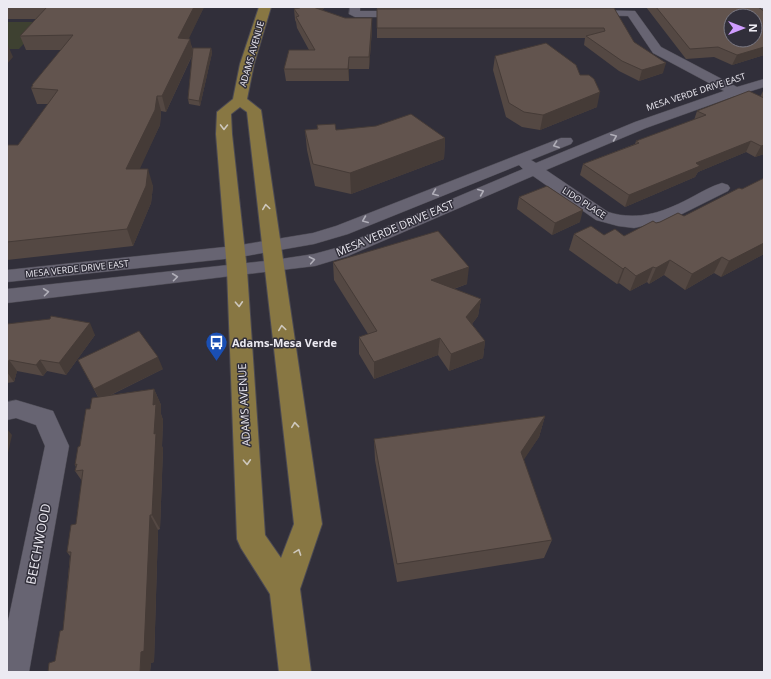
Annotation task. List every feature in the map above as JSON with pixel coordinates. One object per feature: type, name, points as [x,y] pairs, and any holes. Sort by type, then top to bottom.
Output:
[{"type":"main road","name":"ADAMS AVENUE","points":[[265,7],[247,64],[240,101],[224,112],[224,134],[236,261],[251,539],[284,589],[295,672]]},
{"type":"main road","name":"ADAMS AVENUE","points":[[240,101],[254,110],[308,524],[284,589]]},
{"type":"street","points":[[355,7],[355,14],[418,14]]},
{"type":"street","points":[[576,13],[632,13],[651,44],[657,50],[764,106]]},
{"type":"street","name":"MESA VERDE DRIVE EAST","points":[[273,256],[314,238],[342,230],[643,110],[720,83],[764,71]]},
{"type":"street","name":"MESA VERDE DRIVE EAST","points":[[7,296],[273,256],[315,260],[342,252],[535,169],[657,119],[736,91],[764,83]]},
{"type":"street","name":"LIDO PLACE","points":[[520,159],[602,216],[613,221],[626,223],[654,221],[722,188]]},
{"type":"street","name":"MESA VERDE DRIVE EAST","points":[[7,276],[236,261]]},
{"type":"street","name":"BEECHWOOD","points":[[7,411],[16,409],[45,418],[57,446],[13,672]]},
{"type":"green space","points":[[7,22],[43,22],[19,49],[7,49]]},
{"type":"building","points":[[47,7],[194,7],[178,38],[190,39],[162,96],[157,96],[155,110],[126,169],[148,169],[146,186],[127,229],[7,242],[7,145],[18,145],[58,90],[31,88],[73,35],[20,36]]},
{"type":"building","points":[[300,7],[313,7],[345,18],[372,18],[369,57],[349,57],[348,69],[284,69],[289,50],[315,50],[296,17],[299,16],[294,9]]},
{"type":"building","points":[[656,7],[760,8],[723,8],[723,48],[761,48],[737,55],[718,47],[690,49]]},
{"type":"building","points":[[614,8],[634,42],[666,63],[642,70],[622,61],[586,36],[605,31],[604,28],[377,28],[377,9]]},
{"type":"building","points":[[763,10],[764,11],[763,47]]},
{"type":"building","points":[[546,43],[576,65],[580,75],[589,75],[594,79],[600,92],[543,115],[524,112],[509,103],[495,56]]},
{"type":"building","points":[[193,48],[211,48],[199,101],[188,99]]},
{"type":"building","points":[[749,91],[764,98],[764,145],[761,146],[751,141],[696,163],[700,166],[629,195],[583,164],[639,143],[636,141],[706,115],[697,111]]},
{"type":"building","points":[[411,114],[445,138],[350,173],[313,164],[305,130],[318,129],[317,125],[335,124],[336,130],[376,126]]},
{"type":"building","points":[[764,178],[764,243],[729,261],[722,257],[692,274],[670,260],[656,268],[653,267],[636,276],[625,267],[623,269],[574,234],[591,226],[604,235],[615,229],[624,236],[653,221],[656,223],[660,222],[678,213],[684,216],[739,188],[742,189]]},
{"type":"building","points":[[547,186],[583,210],[555,223],[519,197]]},
{"type":"building","points":[[438,231],[469,267],[431,280],[481,299],[466,317],[485,341],[451,354],[440,338],[374,362],[359,337],[377,331],[333,262]]},
{"type":"building","points":[[51,316],[90,323],[59,363],[40,360],[36,365],[9,360],[7,367],[7,324],[50,319]]},
{"type":"building","points":[[139,331],[158,357],[94,389],[78,360]]},
{"type":"building","points":[[154,389],[153,405],[156,404],[154,434],[156,433],[152,515],[150,515],[144,651],[141,652],[140,672],[48,672],[49,663],[55,661],[60,631],[63,630],[71,552],[67,552],[71,525],[76,524],[83,470],[75,471],[77,464],[75,465],[78,447],[80,446],[86,409],[90,409],[92,398]]},
{"type":"building","points":[[545,416],[521,452],[552,540],[397,564],[374,439]]},
{"type":"place","name":"Adams-Mesa Verde","points":[[216,362]]}]
